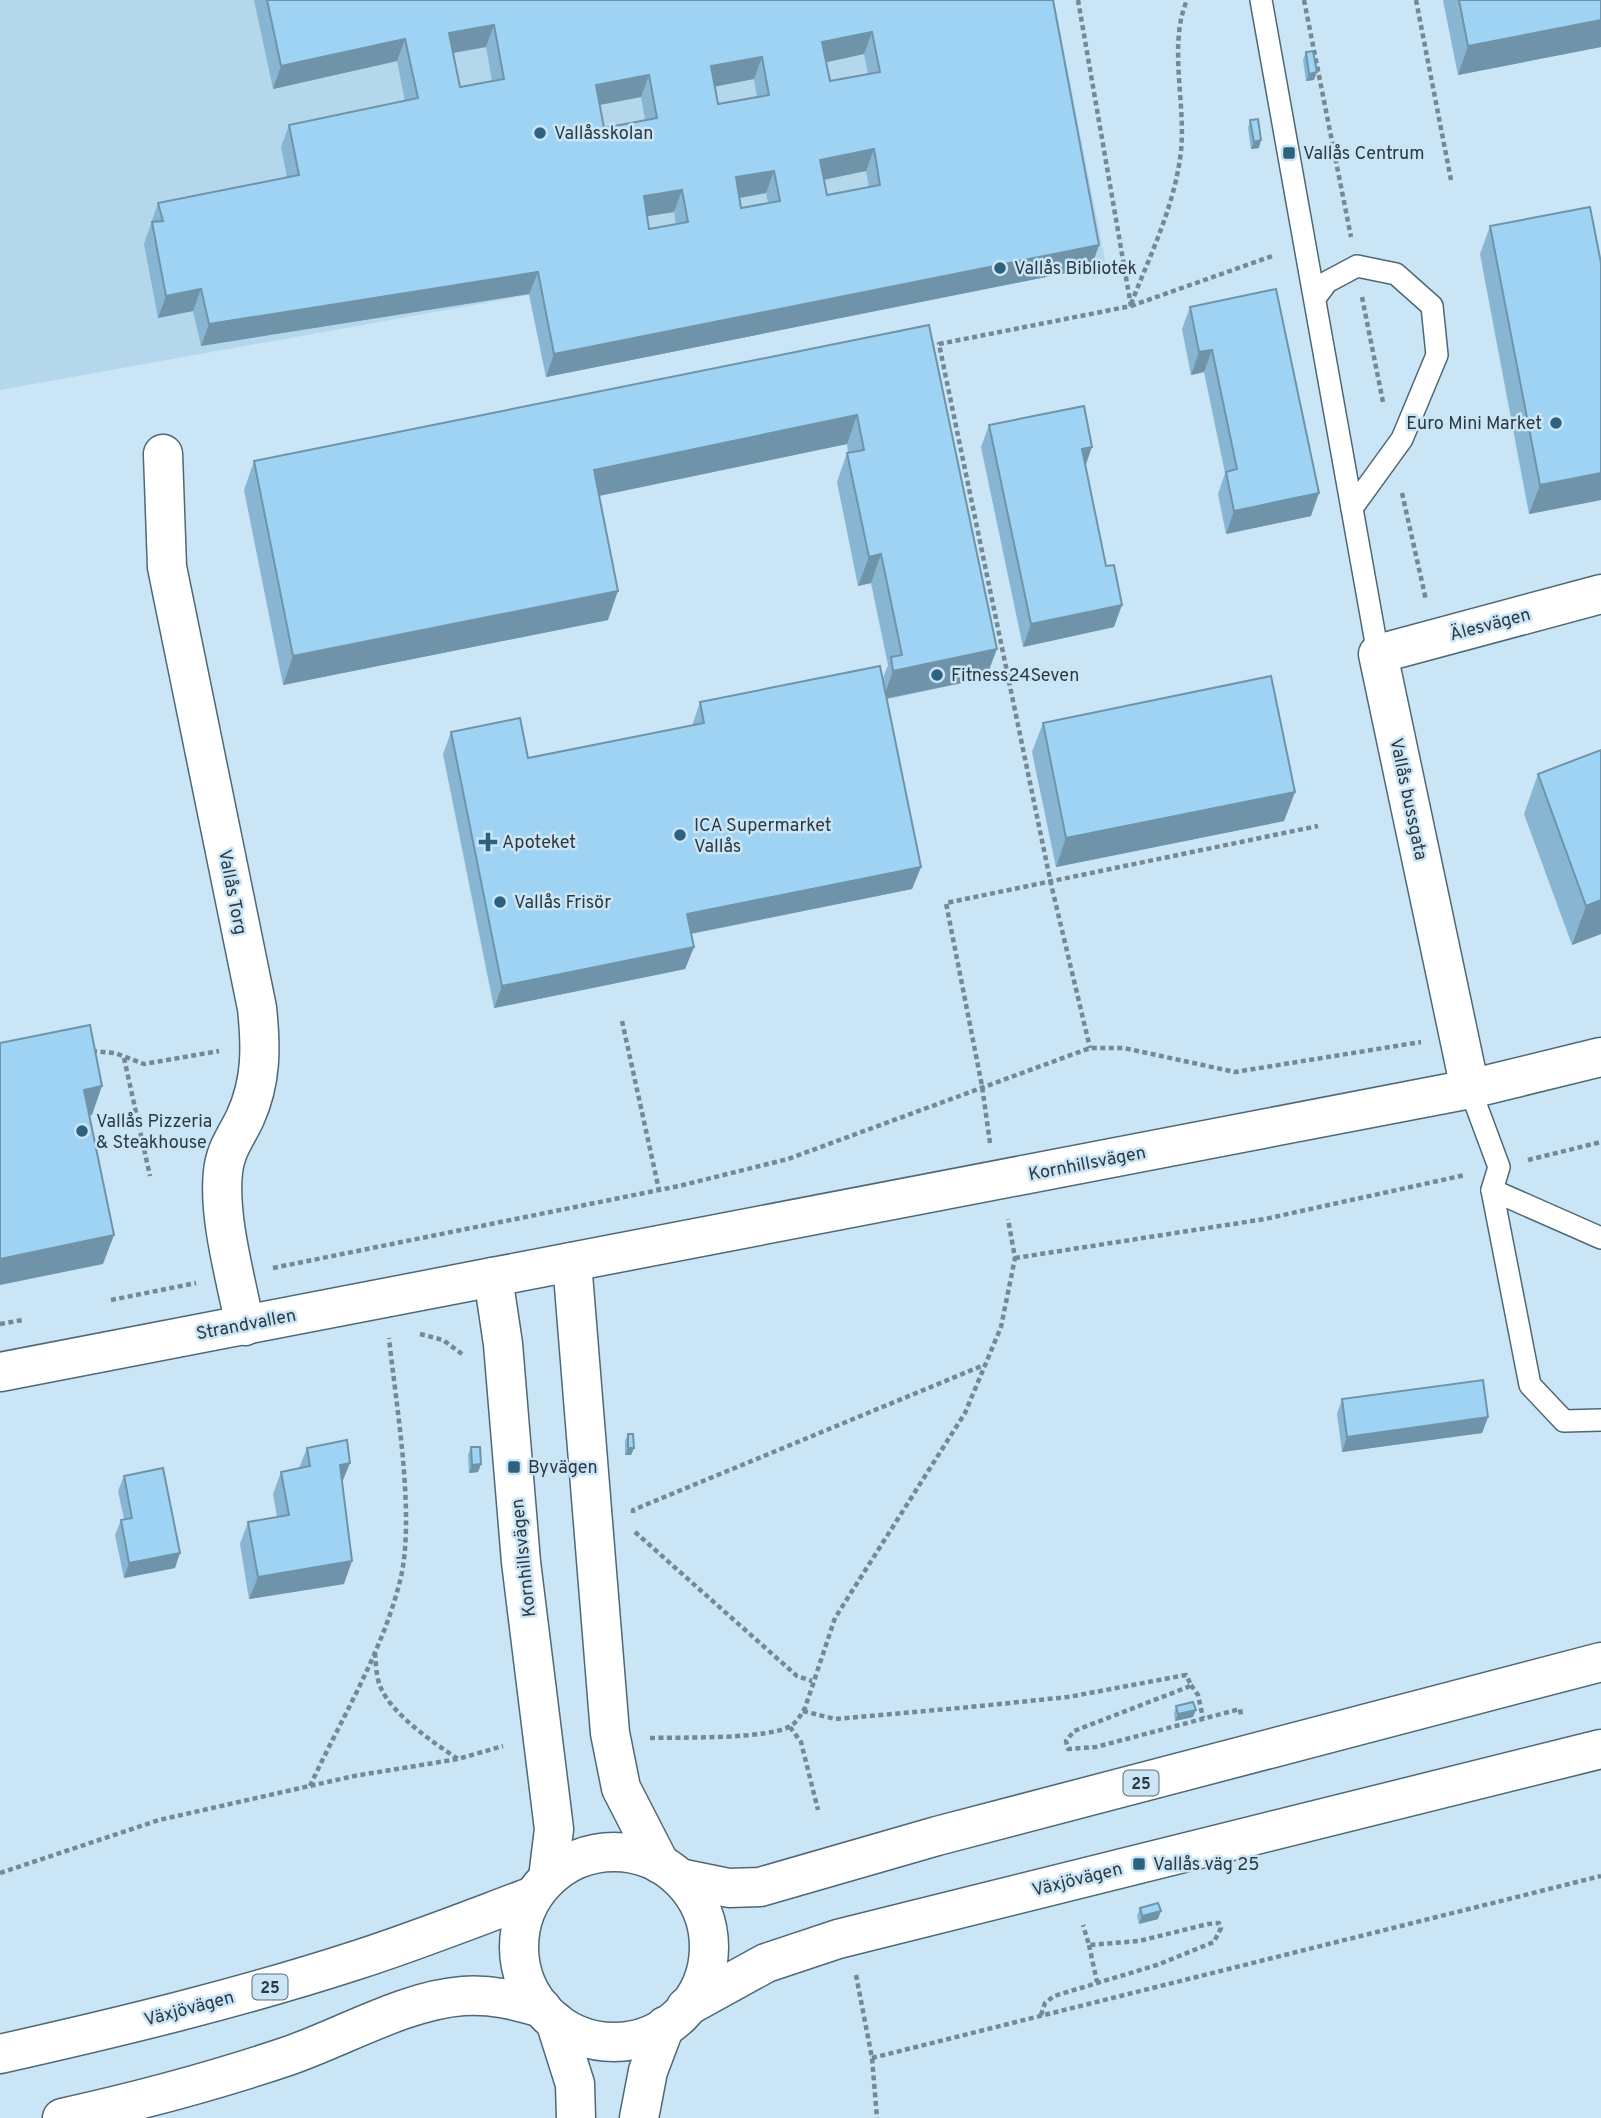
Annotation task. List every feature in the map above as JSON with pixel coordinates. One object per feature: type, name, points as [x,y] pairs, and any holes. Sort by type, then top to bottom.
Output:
[{"type":"main road","name":"Vallås Torg","points":[[163,453],[167,567],[257,1007],[261,1042],[256,1084],[245,1118],[228,1146],[223,1173],[223,1203],[245,1326]]},
{"type":"main road","name":"Älesvägen","points":[[1378,654],[1601,594]]},
{"type":"main road","name":"Vallås bussgata","points":[[1378,654],[1470,1089]]},
{"type":"main road","name":"Kornhillsvägen","points":[[540,1887],[554,1829],[521,1562],[503,1344],[493,1277],[1470,1089],[1601,1057]]},
{"type":"main road","points":[[572,1262],[610,1733],[621,1788],[670,1871],[703,1914],[708,1942],[706,1970],[676,2017],[648,2071],[639,2118]]},
{"type":"main road","name":"Strandvallen","points":[[0,1372],[493,1277]]},
{"type":"main road","name":"Växjövägen","points":[[0,2054],[128,2025],[358,1960],[540,1887],[570,1862],[608,1852],[635,1854],[670,1871],[729,1888],[760,1887],[937,1836],[1601,1662]]},
{"type":"main road","name":"Växjövägen","points":[[62,2118],[172,2092],[288,2056],[428,2002],[463,1996],[500,1996],[548,2015],[581,2035],[609,2042],[638,2038],[766,1963],[838,1939],[1601,1749]]},
{"type":"main road","points":[[540,1887],[521,1924],[519,1954],[526,1983],[548,2015],[575,2084],[576,2118]]},
{"type":"lane","name":"Vallås bussgata","points":[[1261,0],[1378,654]]},
{"type":"lane","points":[[1315,298],[1327,282],[1357,266],[1396,274],[1432,306],[1437,355],[1402,439],[1352,508]]},
{"type":"lane","points":[[1470,1089],[1499,1167],[1492,1190],[1530,1385],[1564,1421],[1601,1420]]},
{"type":"lane","points":[[1492,1190],[1601,1238]]},
{"type":"path","points":[[1078,0],[1131,306]]},
{"type":"path","points":[[1131,306],[1174,198],[1181,149],[1179,43],[1187,0]]},
{"type":"path","points":[[1304,0],[1393,452],[1434,639]]},
{"type":"path","points":[[1416,0],[1451,180]]},
{"type":"path","points":[[1090,1048],[1051,884],[939,344],[1131,306],[1305,245],[1350,234]]},
{"type":"path","points":[[991,1151],[982,1086],[946,903],[1051,884],[1318,826]]},
{"type":"path","points":[[622,1021],[659,1190]]},
{"type":"path","points":[[111,1300],[659,1190],[788,1159],[1090,1048],[1124,1048],[1236,1072],[1459,1036]]},
{"type":"path","points":[[90,1051],[115,1053],[144,1064],[261,1042]]},
{"type":"path","points":[[124,1058],[150,1176]]},
{"type":"path","points":[[1015,1258],[1265,1219],[1601,1142]]},
{"type":"path","points":[[639,1738],[761,1733],[790,1727],[803,1711],[835,1618],[965,1413],[1002,1327],[1015,1258],[1008,1219]]},
{"type":"path","points":[[374,1249],[383,1297]]},
{"type":"path","points":[[0,1324],[23,1320]]},
{"type":"path","points":[[410,1333],[443,1340],[465,1357]]},
{"type":"path","points":[[310,1786],[374,1652],[400,1580],[405,1527],[388,1334],[399,1334]]},
{"type":"path","points":[[812,1681],[797,1676],[635,1534],[633,1510],[985,1364]]},
{"type":"path","points":[[374,1652],[380,1687],[402,1715],[426,1737],[458,1759]]},
{"type":"path","points":[[803,1711],[835,1719],[970,1707],[1068,1697],[1186,1675],[1198,1695],[1203,1718]]},
{"type":"path","points":[[1191,1685],[1074,1731],[1066,1741],[1068,1749],[1096,1747],[1240,1709],[1241,1715]]},
{"type":"path","points":[[790,1727],[801,1742],[818,1810]]},
{"type":"path","points":[[0,1873],[159,1820],[310,1786],[458,1759],[503,1746]]},
{"type":"path","points":[[872,2058],[1601,1876]]},
{"type":"path","points":[[1041,2016],[1045,2003],[1054,1996],[1157,1965],[1214,1942],[1222,1928],[1219,1923],[1139,1941],[1089,1945]]},
{"type":"path","points":[[1083,1924],[1097,1982]]},
{"type":"path","points":[[856,1975],[872,2058],[877,2118]]},
{"type":"shaded area","name":"Vallåsskolan","points":[[0,0],[1054,0],[1106,265],[546,377],[529,295],[0,390]]},
{"type":"building","name":"Vallåsskolan","points":[[267,0],[1053,0],[1099,245],[554,354],[538,272],[209,324],[201,289],[166,296],[152,222],[163,221],[158,203],[299,175],[289,125],[418,98],[405,39],[281,66]],"holes":[[[494,25],[504,79],[460,87],[449,33]],[[872,32],[880,72],[830,81],[822,42]],[[762,57],[769,95],[718,104],[711,66]],[[649,75],[657,118],[604,128],[596,85]],[[874,149],[880,185],[827,195],[820,160]],[[774,171],[780,201],[741,208],[736,177]],[[682,190],[688,222],[649,229],[644,196]]]},
{"type":"building","points":[[1459,0],[1601,0],[1601,20],[1468,46]]},
{"type":"building","points":[[1313,51],[1317,72],[1309,74],[1306,52]]},
{"type":"building","points":[[1258,119],[1261,140],[1254,142],[1250,120]]},
{"type":"building","name":"Euro Mini Market","points":[[1590,207],[1601,263],[1601,473],[1540,485],[1490,226]]},
{"type":"building","points":[[1276,289],[1319,493],[1234,511],[1226,472],[1237,469],[1212,350],[1199,352],[1190,307]]},
{"type":"building","points":[[929,325],[997,649],[893,671],[891,657],[902,655],[881,554],[869,557],[847,453],[864,450],[857,415],[594,470],[618,591],[293,656],[254,461]]},
{"type":"building","points":[[1084,406],[1092,447],[1082,449],[1106,566],[1114,565],[1122,605],[1031,624],[989,425]]},
{"type":"building","name":"ICA Supermarket Vallås","points":[[880,666],[921,867],[687,914],[694,947],[502,986],[451,732],[520,718],[528,758],[704,723],[700,702]]},
{"type":"building","points":[[1271,676],[1295,792],[1066,838],[1043,723]]},
{"type":"building","points":[[1601,750],[1601,900],[1586,906],[1538,774]]},
{"type":"building","points":[[90,1025],[102,1086],[84,1090],[114,1235],[0,1259],[0,1043]]},
{"type":"building","points":[[1483,1380],[1488,1417],[1347,1437],[1342,1399]]},
{"type":"building","points":[[628,1434],[633,1434],[634,1448],[628,1448]]},
{"type":"building","points":[[347,1440],[350,1463],[340,1465],[352,1561],[258,1577],[248,1522],[289,1515],[281,1472],[310,1466],[307,1448]]},
{"type":"building","points":[[471,1447],[480,1447],[481,1464],[472,1465]]},
{"type":"building","points":[[163,1468],[180,1553],[129,1563],[121,1520],[132,1518],[124,1476]]},
{"type":"building","points":[[1193,1702],[1196,1710],[1178,1714],[1176,1706]]},
{"type":"building","points":[[1158,1903],[1161,1911],[1142,1916],[1140,1908]]},
{"type":"place","name":"Vallåsskolan","points":[[540,133]]},
{"type":"place","name":"Vallås Centrum","points":[[1289,153]]},
{"type":"place","name":"Vallås Bibliotek","points":[[1000,268]]},
{"type":"place","name":"Euro Mini Market","points":[[1556,423]]},
{"type":"place","name":"Fitness24Seven","points":[[937,675]]},
{"type":"place","name":"ICA Supermarket Vallås","points":[[680,835]]},
{"type":"place","name":"Apoteket","points":[[488,842]]},
{"type":"place","name":"Vallås Frisör","points":[[500,902]]},
{"type":"place","name":"Vallås Pizzeria & Steakhouse","points":[[82,1131]]},
{"type":"place","name":"Byvägen","points":[[514,1467]]},
{"type":"place","name":"Vallås väg 25","points":[[1139,1864]]}]
